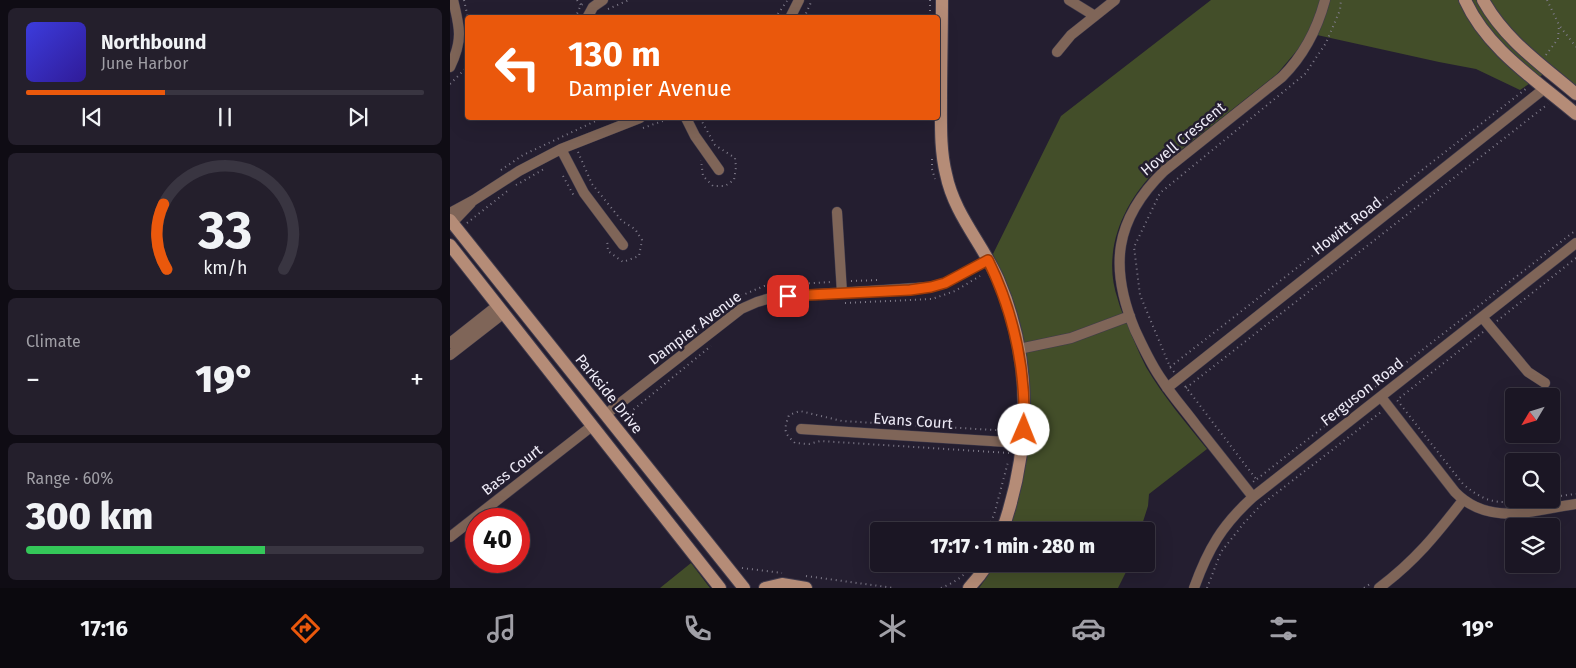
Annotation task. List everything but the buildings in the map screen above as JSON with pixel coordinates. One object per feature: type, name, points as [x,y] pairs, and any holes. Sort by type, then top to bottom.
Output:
[{"type":"street","points":[[450,67],[458,50],[460,35],[453,0]]},
{"type":"street","points":[[587,4],[603,0]]},
{"type":"street","points":[[792,15],[799,0]]},
{"type":"street","points":[[942,0],[941,132],[945,174],[952,197],[983,263],[1007,304],[1019,349],[1023,382],[1016,442],[1016,486],[1005,522]]},
{"type":"street","points":[[1069,0],[1095,16]]},
{"type":"street","points":[[1057,52],[1071,35],[1115,0]]},
{"type":"street","name":"Hovell Crescent","points":[[1249,493],[1167,388],[1145,352],[1123,295],[1119,261],[1126,226],[1143,194],[1164,171],[1282,77],[1295,64],[1316,28],[1325,0]]},
{"type":"street","points":[[1465,0],[1477,22],[1494,44],[1576,114]]},
{"type":"street","points":[[1483,0],[1501,28],[1513,41],[1576,94]]},
{"type":"street","points":[[1545,88],[1555,76]]},
{"type":"street","name":"Howitt Road","points":[[1167,388],[1545,88]]},
{"type":"street","points":[[451,220],[474,200],[561,148],[614,122],[627,120]]},
{"type":"street","points":[[687,120],[695,136],[719,170]]},
{"type":"street","points":[[561,148],[584,193],[623,245]]},
{"type":"street","points":[[837,212],[842,298]]},
{"type":"street","name":"Parkside Drive","points":[[451,220],[744,588]]},
{"type":"street","name":"Ferguson Road","points":[[1194,588],[1219,533],[1236,513],[1249,493],[1377,399],[1576,243]]},
{"type":"street","points":[[450,245],[720,588]]},
{"type":"street","name":"Dampier Avenue","points":[[605,415],[741,309],[749,305],[774,298],[842,298],[931,287],[945,283],[983,263]]},
{"type":"street","points":[[452,348],[513,300]]},
{"type":"street","points":[[1019,349],[1071,338],[1130,316]]},
{"type":"street","points":[[1482,316],[1528,372],[1545,383]]},
{"type":"street","points":[[1377,399],[1455,492],[1463,500],[1478,508],[1491,513],[1508,514],[1576,504]]},
{"type":"street","points":[[592,426],[605,415]]},
{"type":"street","name":"Bass Court","points":[[450,538],[592,426]]},
{"type":"street","name":"Evans Court","points":[[801,429],[1016,442]]},
{"type":"street","points":[[1379,588],[1420,554],[1463,500]]},
{"type":"street","points":[[969,588],[983,572]]},
{"type":"street","points":[[765,588],[782,584],[806,588]]},
{"type":"path","points":[[464,0],[467,15]]},
{"type":"path","points":[[578,0],[587,4]]},
{"type":"path","points":[[603,12],[628,0]]},
{"type":"path","points":[[777,15],[788,0]]},
{"type":"path","points":[[805,15],[812,0]]},
{"type":"path","points":[[930,0],[930,15]]},
{"type":"path","points":[[1256,479],[1170,367],[1140,295],[1134,247],[1160,193],[1305,74],[1326,43],[1340,10],[1341,0]]},
{"type":"path","points":[[1547,0],[1560,25],[1576,47]]},
{"type":"path","points":[[450,84],[465,70]]},
{"type":"path","points":[[1170,367],[1528,87]]},
{"type":"path","points":[[1186,388],[1548,104]]},
{"type":"path","points":[[931,153],[932,170],[938,186]]},
{"type":"path","points":[[1249,493],[1256,479],[1576,230]]},
{"type":"path","points":[[1505,503],[1476,495],[1463,484],[1397,400],[1576,258]]},
{"type":"path","points":[[842,298],[932,300],[955,291],[983,274],[983,263]]},
{"type":"path","points":[[692,334],[738,297],[764,286],[880,280]]},
{"type":"path","points":[[622,419],[714,343]]},
{"type":"path","points":[[1207,588],[1221,552],[1261,505],[1381,412],[1377,399],[1366,393]]},
{"type":"path","points":[[990,522],[1008,460],[1016,442],[1011,431]]},
{"type":"path","points":[[1560,496],[1576,494]]},
{"type":"path","points":[[739,567],[788,574]]},
{"type":"path","points":[[940,588],[954,583],[966,572]]},
{"type":"path","points":[[797,575],[894,588]]},
{"type":"green space","points":[[1211,0],[1576,0],[1576,86],[1554,67],[1520,90],[1476,69],[1308,33],[1299,48],[1277,74],[1157,169],[1145,182],[1134,197],[1118,229],[1112,264],[1113,282],[1121,309],[1146,367],[1175,409],[1207,449],[1149,494],[1148,506],[1143,522],[1010,522],[1017,504],[1029,438],[1028,371],[1012,300],[993,254],[1061,116]]},
{"type":"green space","points":[[691,563],[710,588],[660,588]]},
{"type":"green space","points":[[989,572],[1126,572],[1118,588],[979,588]]},
{"type":"route","points":[[788,296],[910,290],[931,287],[963,275],[988,260],[1007,304],[1019,349],[1023,376],[1024,430]]}]
